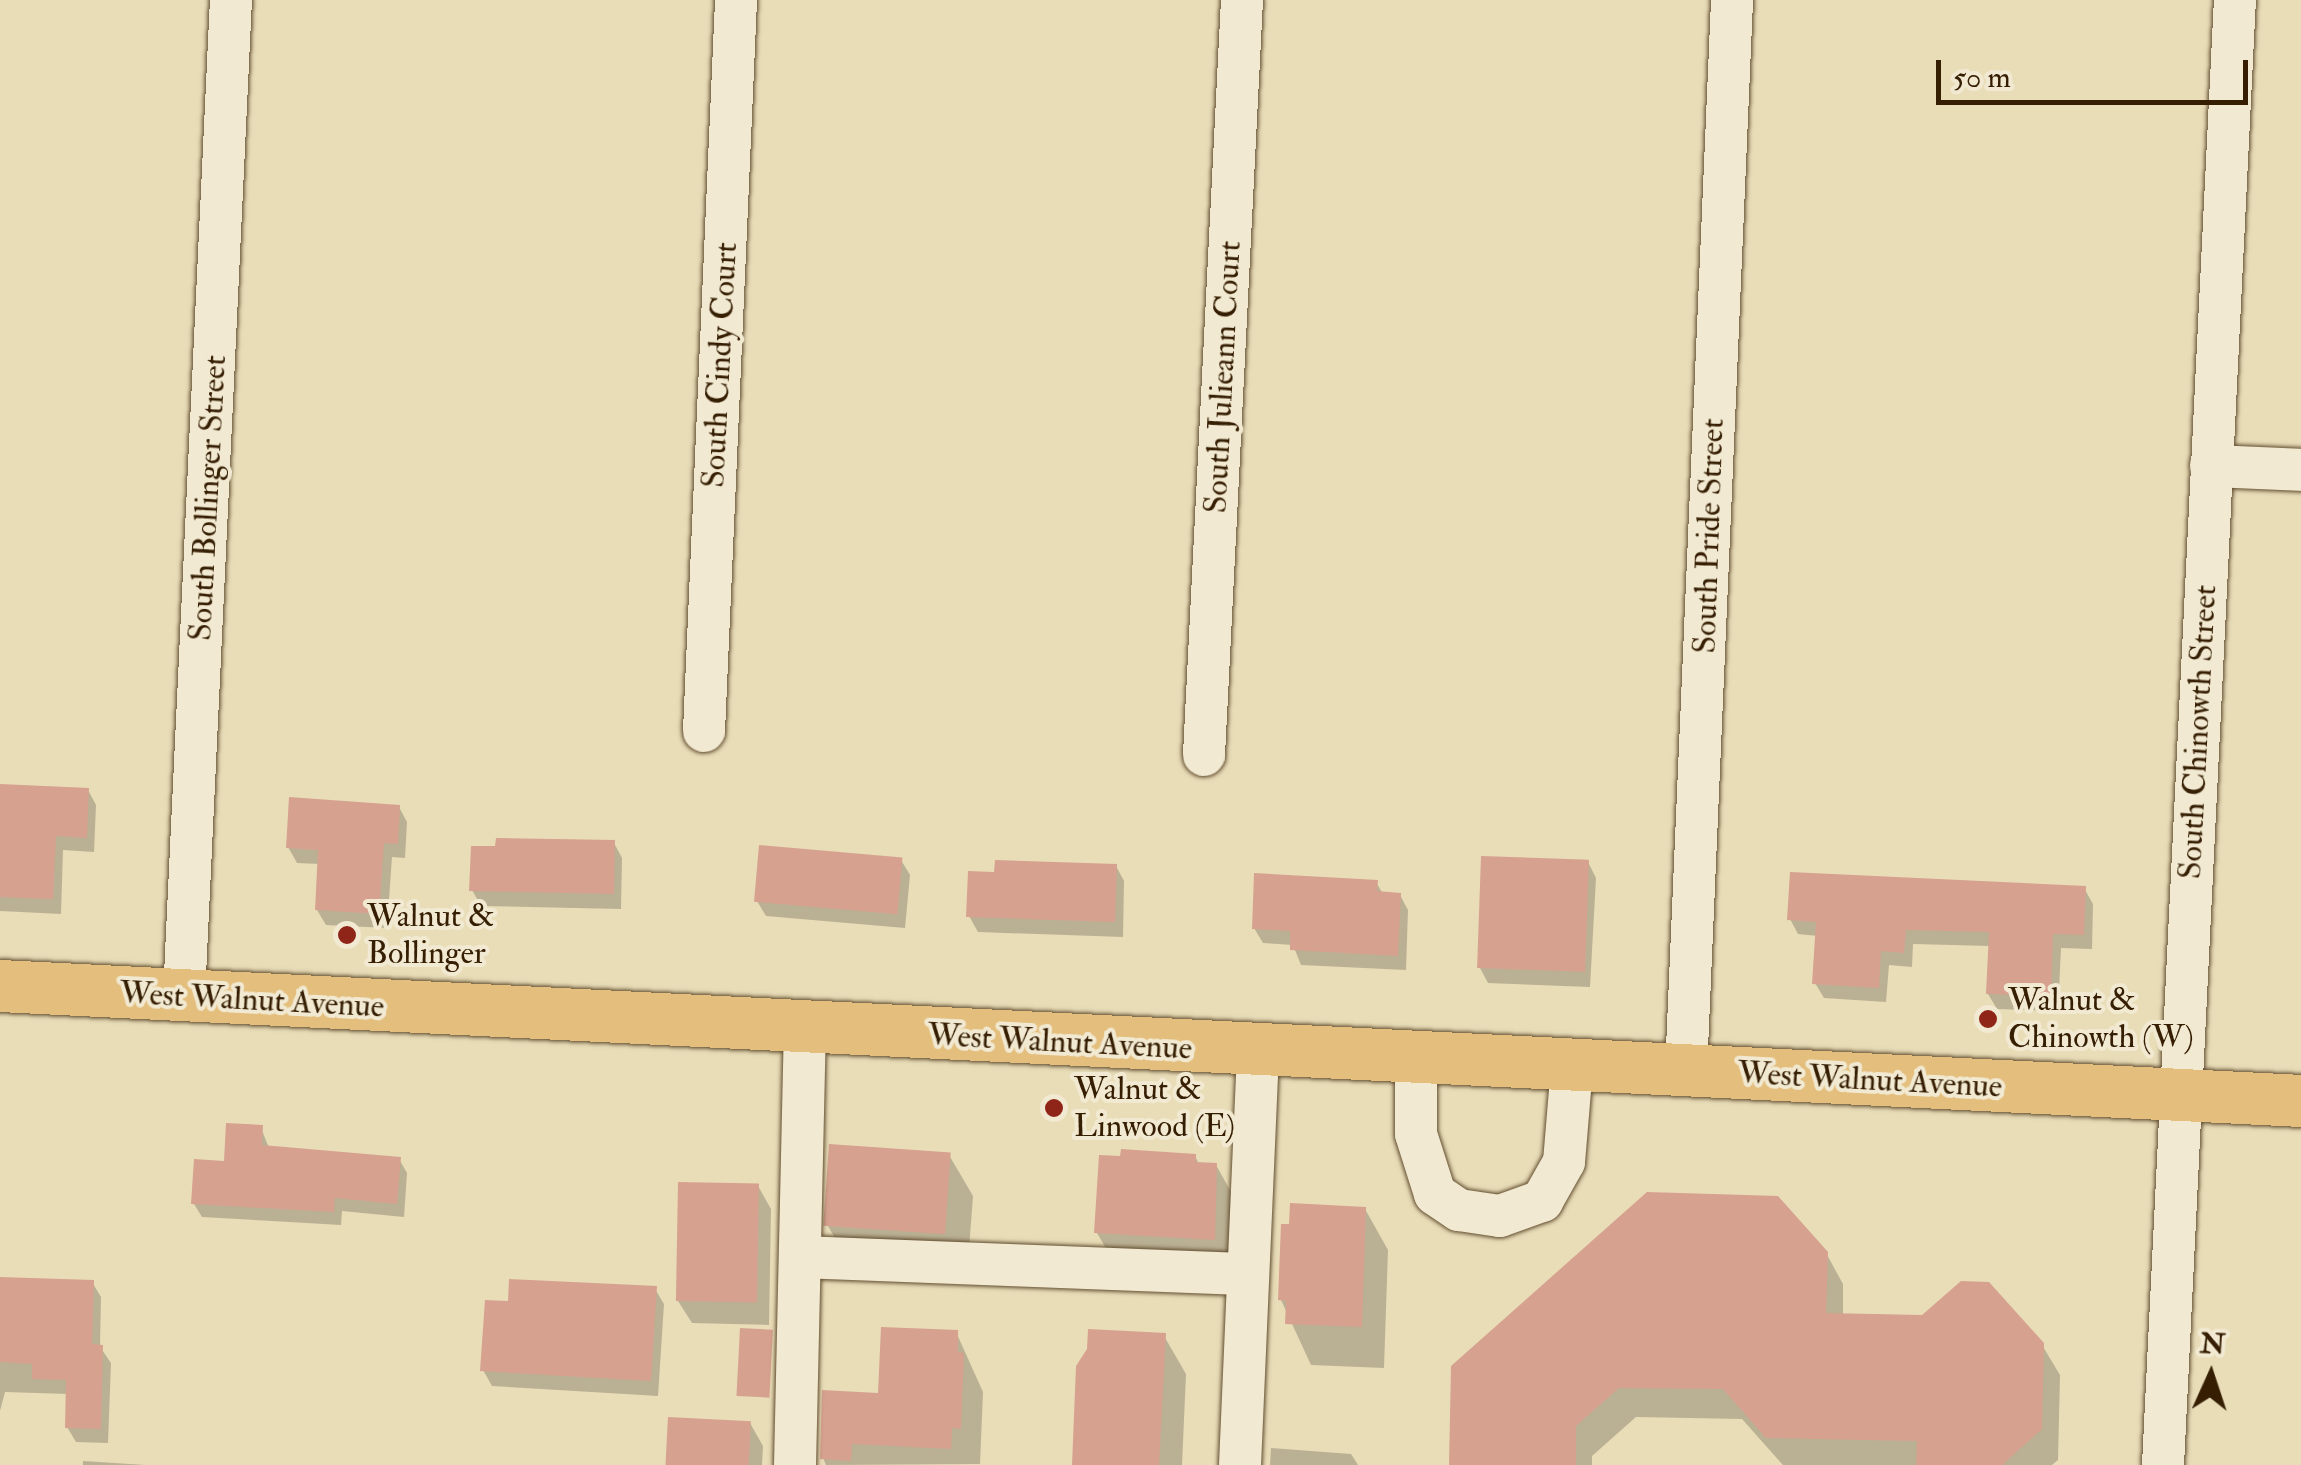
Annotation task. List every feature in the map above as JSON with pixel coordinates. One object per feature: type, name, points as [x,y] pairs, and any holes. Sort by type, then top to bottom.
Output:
[{"type":"main road","name":"West Walnut Avenue","points":[[0,986],[805,1030],[2301,1101]]},
{"type":"street","name":"South Bollinger Street","points":[[184,996],[231,0]]},
{"type":"street","name":"South Cindy Court","points":[[704,731],[736,0]]},
{"type":"street","name":"South Julieann Court","points":[[1204,755],[1242,0]]},
{"type":"street","name":"South Pride Street","points":[[1686,1072],[1732,0]]},
{"type":"street","name":"South Chinowth Street","points":[[2163,1465],[2235,0]]},
{"type":"street","points":[[2211,466],[2301,470]]},
{"type":"street","points":[[795,1465],[805,1030]]},
{"type":"street","points":[[1240,1465],[1258,1052]]},
{"type":"street","points":[[1416,1060],[1416,1134],[1435,1194],[1460,1210],[1500,1216],[1542,1201],[1564,1162],[1572,1066]]},
{"type":"street","points":[[802,1257],[1248,1274]]},
{"type":"building","points":[[0,784],[89,788],[87,838],[56,836],[53,899],[0,897]]},
{"type":"building","points":[[289,797],[400,805],[398,844],[384,843],[379,914],[315,910],[318,850],[286,848]]},
{"type":"building","points":[[496,838],[615,840],[614,894],[469,891],[471,846],[495,846]]},
{"type":"building","points":[[759,845],[902,858],[897,914],[754,902]]},
{"type":"building","points":[[1481,856],[1589,860],[1585,972],[1477,968]]},
{"type":"building","points":[[995,860],[1117,864],[1115,922],[966,917],[968,871],[994,872]]},
{"type":"building","points":[[1790,872],[2086,886],[2084,935],[2053,934],[2051,996],[1986,994],[1989,932],[1906,930],[1904,953],[1881,951],[1879,988],[1812,984],[1816,922],[1787,920]]},
{"type":"building","points":[[1254,873],[1378,880],[1377,891],[1401,893],[1398,956],[1290,950],[1290,931],[1252,929]]},
{"type":"building","points":[[226,1123],[263,1125],[262,1145],[401,1157],[397,1204],[335,1198],[334,1212],[191,1204],[194,1159],[224,1161]]},
{"type":"building","points":[[829,1144],[951,1153],[945,1234],[823,1226]]},
{"type":"building","points":[[1121,1149],[1196,1154],[1196,1162],[1217,1163],[1215,1240],[1094,1233],[1099,1155],[1120,1156]]},
{"type":"building","points":[[678,1182],[759,1183],[757,1302],[676,1301]]},
{"type":"building","points":[[1647,1192],[1778,1196],[1828,1252],[1826,1313],[1922,1315],[1961,1281],[1989,1282],[2044,1343],[2042,1429],[2002,1465],[1916,1465],[1917,1441],[1766,1438],[1723,1389],[1619,1388],[1576,1426],[1576,1465],[1449,1465],[1451,1366]]},
{"type":"building","points":[[1290,1203],[1366,1207],[1362,1327],[1285,1324],[1286,1301],[1278,1300],[1281,1224],[1289,1224]]},
{"type":"building","points":[[0,1277],[94,1280],[92,1344],[103,1345],[101,1429],[65,1428],[66,1380],[32,1379],[32,1364],[0,1362]]},
{"type":"building","points":[[509,1279],[657,1286],[651,1381],[480,1371],[485,1300],[508,1301]]},
{"type":"building","points":[[881,1327],[958,1330],[958,1352],[964,1353],[961,1429],[952,1428],[951,1449],[852,1444],[851,1461],[820,1459],[822,1390],[878,1393]]},
{"type":"building","points":[[740,1328],[773,1330],[769,1398],[736,1396]]},
{"type":"building","points":[[1088,1329],[1166,1333],[1159,1465],[1072,1465],[1076,1366],[1087,1349]]},
{"type":"building","points":[[668,1417],[751,1421],[749,1465],[665,1465]]},
{"type":"place","name":"Walnut & Bollinger","points":[[347,935]]},
{"type":"place","name":"Walnut & Chinowth (W)","points":[[1988,1019]]},
{"type":"place","name":"Walnut & Linwood (E)","points":[[1054,1108]]}]
